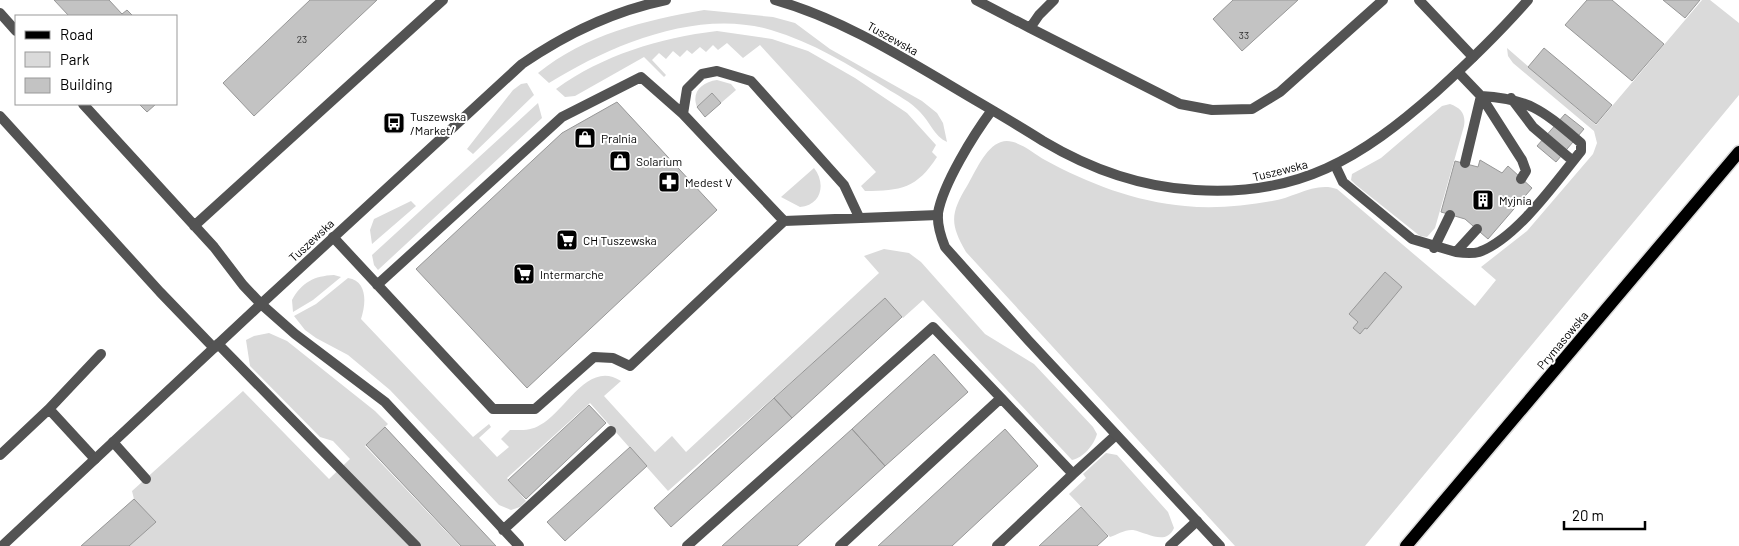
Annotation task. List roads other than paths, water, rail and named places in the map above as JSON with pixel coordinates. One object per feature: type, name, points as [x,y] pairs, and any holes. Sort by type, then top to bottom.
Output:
[{"type":"main road","name":"Prymasowska","points":[[1406,546],[1739,152]]},
{"type":"street","points":[[194,226],[443,0]]},
{"type":"street","name":"Tuszewska","points":[[2,546],[333,237],[522,64],[571,34],[636,3],[666,0]]},
{"type":"street","name":"Tuszewska","points":[[775,0],[816,13],[851,29],[1045,142],[1095,167],[1118,176],[1158,186],[1226,192],[1252,190],[1291,182],[1335,165],[1383,136],[1458,72],[1528,0]]},
{"type":"street","points":[[976,0],[1180,104],[1212,110],[1252,109],[1280,92],[1382,0]]},
{"type":"street","points":[[1030,28],[1039,14],[1054,0]]},
{"type":"street","points":[[1419,0],[1473,57]]},
{"type":"street","points":[[0,13],[15,30]]},
{"type":"street","points":[[683,114],[687,89],[702,74],[717,71],[751,81],[844,185],[859,217]]},
{"type":"street","points":[[1458,72],[1480,96],[1522,160],[1526,171],[1522,178]]},
{"type":"street","points":[[376,285],[562,116],[641,77],[683,114],[784,221]]},
{"type":"street","points":[[1335,165],[1343,182],[1412,240],[1434,248],[1477,253],[1497,244],[1515,228],[1573,161],[1581,151],[1581,142],[1543,111],[1510,98],[1480,96]]},
{"type":"street","points":[[1465,163],[1480,96]]},
{"type":"street","points":[[1510,98],[1533,127],[1573,161]]},
{"type":"street","points":[[84,105],[194,226],[261,304],[294,334],[385,402],[519,546]]},
{"type":"street","points":[[992,110],[944,191],[938,215],[940,234],[951,256],[1220,546]]},
{"type":"street","points":[[0,116],[160,292],[416,546]]},
{"type":"street","points":[[333,237],[493,410],[536,408],[594,357],[613,358],[630,366],[784,221],[938,215]]},
{"type":"street","points":[[1434,248],[1450,215]]},
{"type":"street","points":[[1456,252],[1477,229]]},
{"type":"street","points":[[687,546],[933,327],[1073,474]]},
{"type":"street","points":[[0,455],[49,409],[101,354]]},
{"type":"street","points":[[840,546],[1001,398]]},
{"type":"street","points":[[49,409],[95,458]]},
{"type":"street","points":[[503,530],[611,432]]},
{"type":"street","points":[[997,546],[1116,435]]},
{"type":"street","points":[[113,442],[146,479]]},
{"type":"street","points":[[1170,546],[1197,521]]},
{"type":"place","name":"Tuszewska /Market/","points":[[394,123]]},
{"type":"place","name":"Pralnia","points":[[585,138]]},
{"type":"place","name":"Solarium","points":[[620,161]]},
{"type":"place","name":"Medest V","points":[[669,182]]},
{"type":"place","name":"Myjnia","points":[[1483,200]]},
{"type":"place","name":"CH Tuszewska","points":[[567,240]]},
{"type":"place","name":"Intermarche","points":[[524,274]]}]
